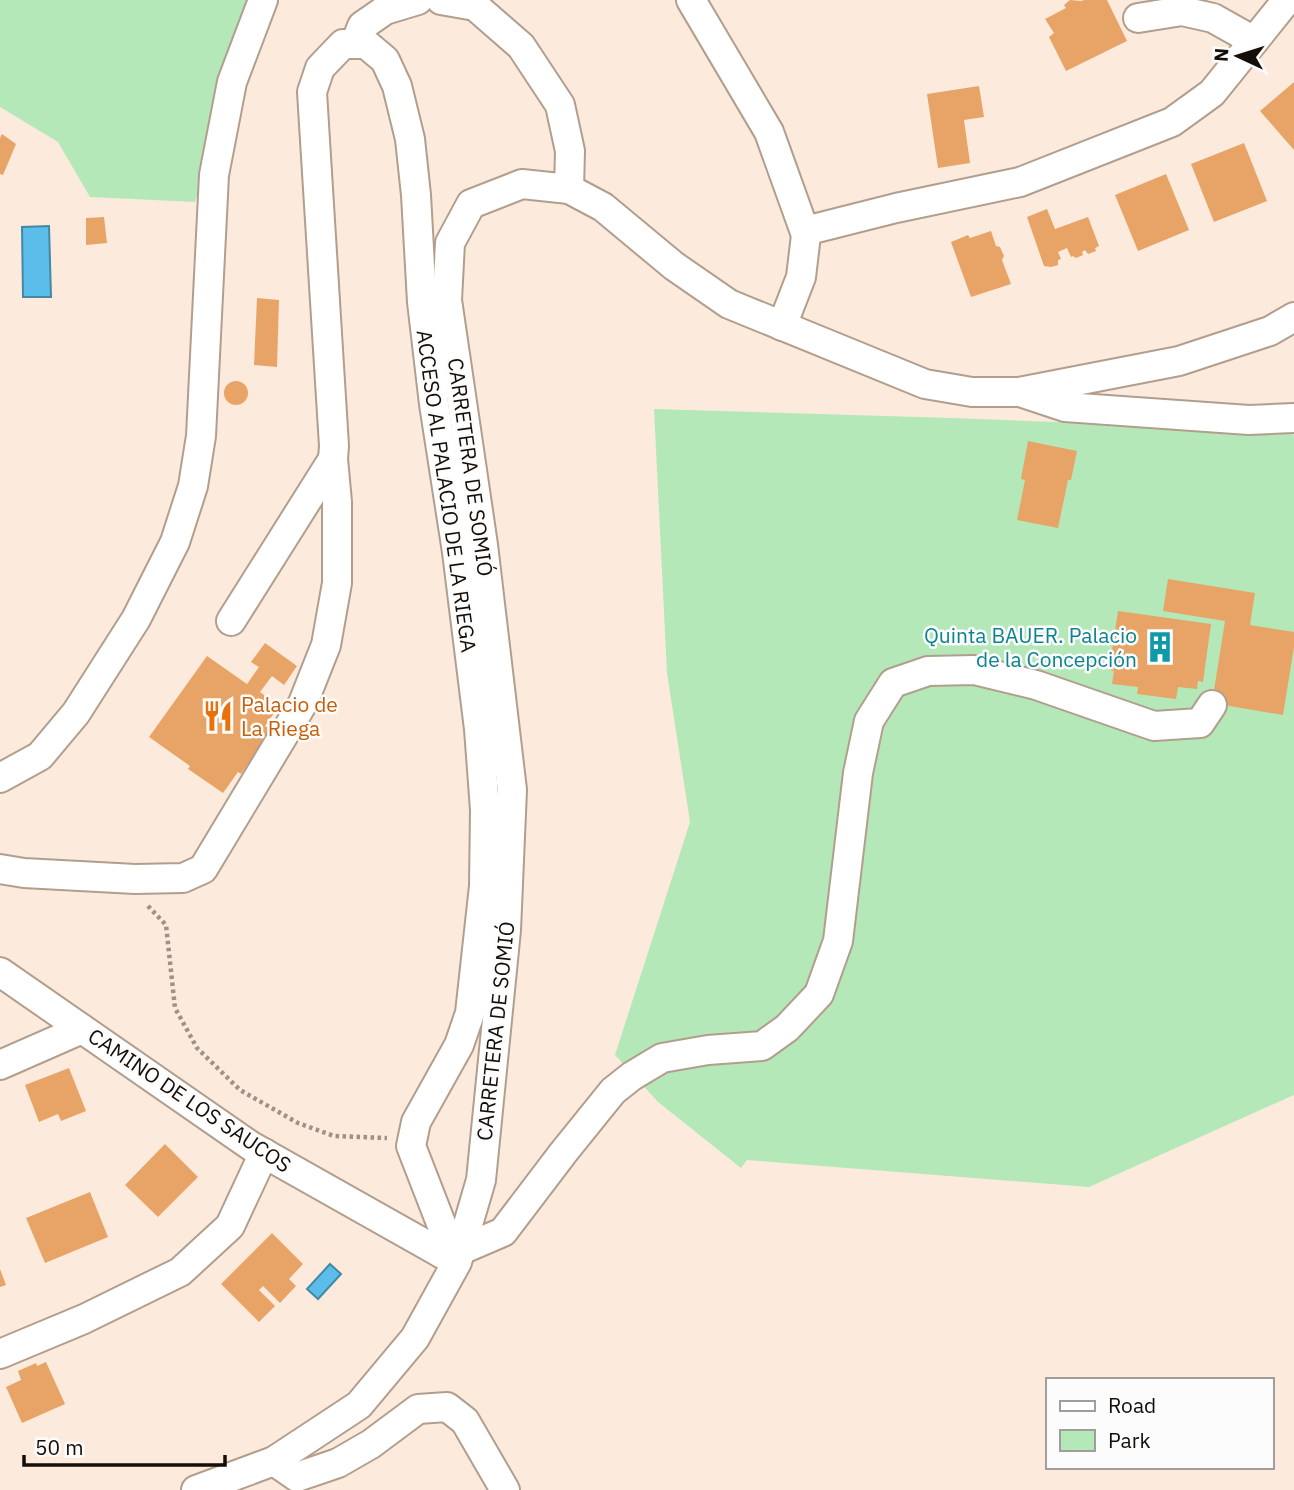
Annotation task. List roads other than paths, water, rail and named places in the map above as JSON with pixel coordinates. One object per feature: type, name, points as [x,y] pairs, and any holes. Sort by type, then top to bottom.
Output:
[{"type":"street","points":[[0,778],[40,755],[76,713],[136,619],[175,542],[193,486],[201,436],[214,175],[232,82],[263,0]]},
{"type":"street","points":[[359,35],[374,0]]},
{"type":"street","points":[[0,869],[24,873],[135,879],[183,878],[203,869],[303,703],[326,645],[337,583],[334,433],[312,92],[320,68],[343,44],[359,35],[386,9],[418,0]]},
{"type":"street","points":[[441,0],[475,6],[521,46],[560,105],[570,151],[569,189]]},
{"type":"street","points":[[691,0],[769,132],[805,231],[801,277],[782,326]]},
{"type":"street","points":[[805,231],[896,208],[1020,182],[1172,122],[1212,93],[1287,0]]},
{"type":"street","points":[[1138,18],[1182,11],[1213,19],[1254,41]]},
{"type":"street","name":"ACCESO AL PALACIO DE LA RIEGA","points":[[359,35],[385,60],[397,86],[410,139],[423,315],[479,729],[485,810],[484,886],[470,1013],[459,1045],[416,1122],[411,1146],[453,1255]]},
{"type":"street","name":"CARRETERA DE SOMIÓ","points":[[196,1490],[274,1461],[359,1405],[415,1338],[453,1255],[481,1180],[506,930],[512,790],[483,545],[447,300],[450,243],[471,204],[522,184],[569,189],[603,207],[674,266],[729,304],[925,384],[972,392],[1018,392],[1180,361],[1269,331],[1294,317]]},
{"type":"street","points":[[1018,392],[1065,407],[1248,420],[1294,418]]},
{"type":"street","points":[[231,621],[333,459]]},
{"type":"street","points":[[453,1255],[503,1232],[613,1091],[632,1076],[663,1058],[708,1050],[762,1046],[787,1028],[818,994],[838,941],[858,773],[869,721],[893,683],[928,671],[974,670],[1036,685],[1154,726],[1200,723],[1212,705]]},
{"type":"street","name":"CAMINO DE LOS SAUCOS","points":[[0,972],[264,1153],[453,1255]]},
{"type":"street","points":[[0,1065],[82,1029]]},
{"type":"street","points":[[0,1354],[83,1319],[180,1272],[230,1226],[264,1153]]},
{"type":"street","points":[[274,1461],[297,1477],[338,1463],[371,1444],[418,1409],[447,1407],[465,1421],[505,1490]]},
{"type":"water","points":[[49,226],[51,297],[23,297],[22,227]]},
{"type":"water","points":[[330,1264],[341,1274],[318,1299],[307,1289]]},
{"type":"place","name":"Quinta BAUER. Palacio de la Concepción","points":[[1160,647]]},
{"type":"place","name":"Palacio de La Riega","points":[[218,716]]}]
